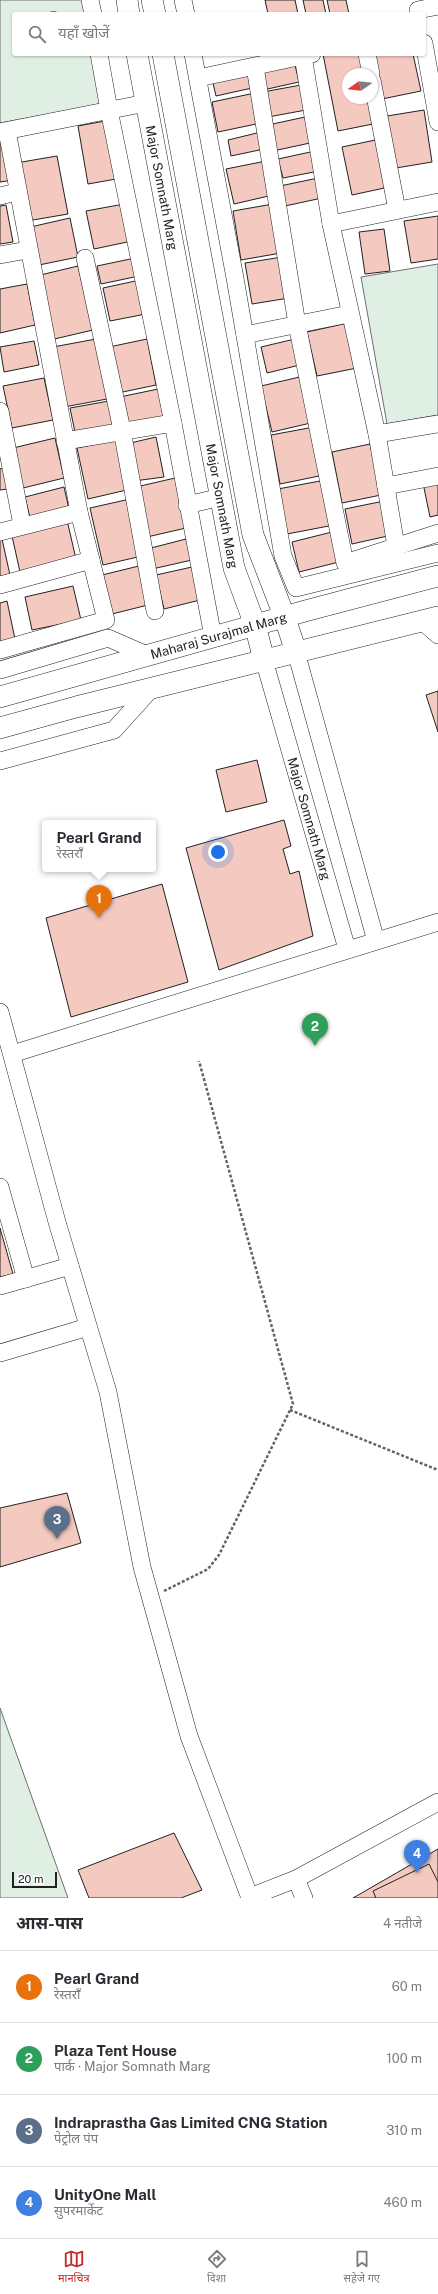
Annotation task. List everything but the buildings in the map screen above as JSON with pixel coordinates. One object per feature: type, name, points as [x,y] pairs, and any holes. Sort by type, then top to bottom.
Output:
[{"type":"main road","points":[[127,0],[130,12]]},
{"type":"main road","points":[[152,0],[155,12]]},
{"type":"main road","name":"Major Somnath Marg","points":[[137,56],[234,568],[255,625],[264,660]]},
{"type":"main road","name":"Major Somnath Marg","points":[[163,56],[253,535],[285,618],[296,652]]},
{"type":"main road","name":"Maharaj Surajmal Marg","points":[[0,697],[255,625],[285,618],[305,611],[438,576]]},
{"type":"main road","points":[[0,728],[152,688],[430,619]]},
{"type":"street","points":[[90,0],[93,12]]},
{"type":"street","points":[[183,0],[186,12]]},
{"type":"street","points":[[418,8],[438,6]]},
{"type":"street","points":[[426,54],[438,122]]},
{"type":"street","points":[[99,56],[173,423],[187,505],[213,637]]},
{"type":"street","points":[[193,56],[245,336],[283,556],[296,588],[438,553]]},
{"type":"street","points":[[198,78],[303,56]]},
{"type":"street","points":[[308,56],[331,224],[349,314],[377,434],[396,546]]},
{"type":"street","points":[[367,56],[370,68]]},
{"type":"street","points":[[255,66],[297,324],[345,564],[438,533]]},
{"type":"street","points":[[0,650],[106,620],[79,512],[4,132],[146,103]]},
{"type":"street","points":[[377,104],[397,210]]},
{"type":"street","points":[[0,196],[17,192]]},
{"type":"street","points":[[331,224],[438,202]]},
{"type":"street","points":[[0,255],[28,250]]},
{"type":"street","points":[[85,258],[122,430],[155,611]]},
{"type":"street","points":[[245,336],[349,314]]},
{"type":"street","points":[[0,411],[22,526]]},
{"type":"street","points":[[65,441],[122,430],[173,423]]},
{"type":"street","points":[[377,434],[438,424]]},
{"type":"street","points":[[386,486],[438,476]]},
{"type":"street","points":[[187,505],[221,497]]},
{"type":"street","points":[[0,532],[79,512]]},
{"type":"street","points":[[0,585],[91,560]]},
{"type":"street","points":[[430,619],[438,635]]},
{"type":"street","points":[[0,670],[108,638],[147,655]]},
{"type":"street","name":"Major Somnath Marg","points":[[296,652],[376,941]]},
{"type":"street","name":"Major Somnath Marg","points":[[264,660],[347,949]]},
{"type":"street","points":[[0,761],[114,730],[152,688]]},
{"type":"street","points":[[12,1054],[438,922]]},
{"type":"street","points":[[0,1012],[70,1266],[108,1392],[142,1567],[189,1736],[250,1898],[296,1879],[438,1802]]},
{"type":"street","points":[[0,1187],[26,1279]]},
{"type":"street","points":[[0,1286],[70,1266]]},
{"type":"street","points":[[0,1353],[88,1327]]},
{"type":"street","points":[[296,1879],[304,1898]]},
{"type":"path","points":[[150,1596],[185,1582],[208,1569],[219,1555],[293,1404],[199,1061]]},
{"type":"path","points":[[290,1410],[438,1470]]},
{"type":"green space","points":[[0,0],[84,0],[87,12],[12,12],[12,56],[95,56],[104,104],[0,123]]},
{"type":"green space","points":[[438,264],[438,415],[387,424],[361,277]]},
{"type":"green space","points":[[0,1708],[68,1898],[0,1898]]},
{"type":"place","name":"Pearl Grand","points":[[99,918]]},
{"type":"place","name":"Plaza Tent House","points":[[315,1046]]},
{"type":"place","name":"Indraprastha Gas Limited CNG Station","points":[[57,1539]]},
{"type":"place","name":"UnityOne Mall","points":[[417,1873]]}]
